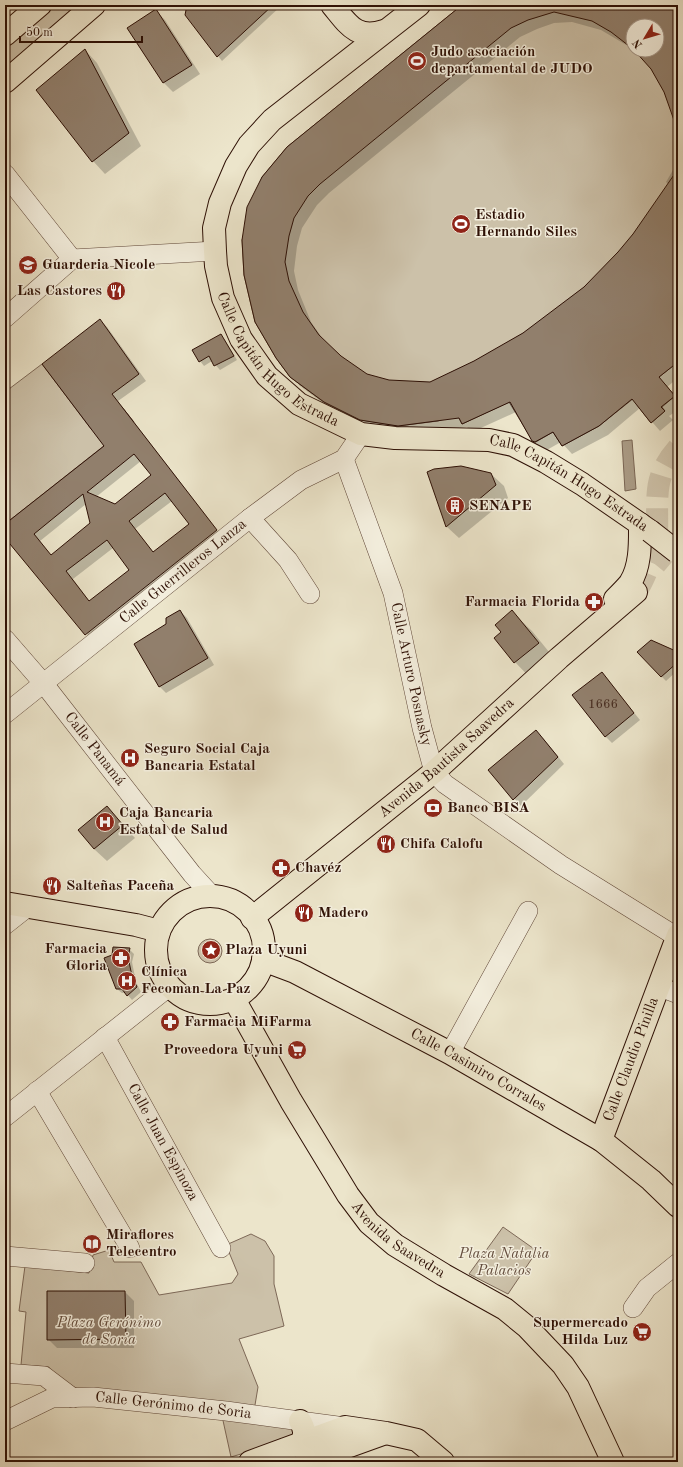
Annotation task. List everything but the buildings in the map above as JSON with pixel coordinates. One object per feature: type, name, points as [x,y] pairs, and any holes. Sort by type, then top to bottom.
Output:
[{"type":"main road","points":[[5,35],[40,5]]},
{"type":"main road","points":[[5,82],[94,5]]},
{"type":"main road","points":[[332,5],[352,29],[367,34],[384,31]]},
{"type":"main road","name":"Calle Capitán Hugo Estrada","points":[[419,5],[272,120],[249,145],[236,166],[220,203],[214,228],[214,252],[223,298],[241,339],[267,376],[300,404],[361,434],[396,438],[489,440],[513,446],[546,462],[645,527],[678,552]]},
{"type":"main road","points":[[346,62],[350,55],[352,46],[352,29]]},
{"type":"main road","points":[[559,658],[564,642],[610,604],[630,582],[636,569],[645,527]]},
{"type":"main road","name":"Avenida Bautista Saavedra","points":[[252,918],[434,772],[559,658],[636,592]]},
{"type":"main road","points":[[203,897],[213,897],[232,902],[243,908],[252,918],[262,938],[264,949],[263,960],[253,983],[234,999],[218,1004],[201,1004],[177,993],[161,974],[156,959],[159,931],[168,916],[183,903],[203,897]]},
{"type":"main road","points":[[5,903],[136,925],[159,931]]},
{"type":"main road","name":"Calle Claudio Pinilla","points":[[602,1140],[669,991],[678,936]]},
{"type":"main road","name":"Calle Casimiro Corrales","points":[[263,960],[295,972],[450,1053],[602,1140],[651,1180],[678,1206]]},
{"type":"main road","name":"Avenida Saavedra","points":[[234,999],[291,1101],[348,1194],[369,1223],[395,1245],[444,1275],[505,1309],[527,1326],[563,1365],[578,1387],[613,1462]]},
{"type":"main road","points":[[250,1462],[345,1427],[386,1433],[417,1440],[443,1462]]},
{"type":"main road","points":[[311,1440],[386,1433]]},
{"type":"street","points":[[5,174],[72,259]]},
{"type":"street","points":[[5,318],[72,259],[214,252]]},
{"type":"street","name":"Calle Guerrilleros Lanza","points":[[5,714],[250,518],[302,480],[344,458],[361,434]]},
{"type":"street","name":"Calle Arturo Posnasky","points":[[344,458],[393,593],[422,728],[434,772],[445,784],[561,864],[678,936]]},
{"type":"street","points":[[250,518],[288,560],[310,594]]},
{"type":"street","name":"Calle Panamá","points":[[5,639],[44,684],[192,874],[213,897]]},
{"type":"street","points":[[5,925],[29,906]]},
{"type":"street","points":[[450,1053],[528,911]]},
{"type":"street","points":[[5,1117],[170,986]]},
{"type":"street","name":"Calle Juan Espinoza","points":[[105,1037],[221,1248]]},
{"type":"street","points":[[37,1091],[130,1248]]},
{"type":"street","points":[[5,1256],[85,1264]]},
{"type":"street","points":[[678,1263],[647,1288],[633,1308],[654,1297],[678,1277]]},
{"type":"street","points":[[5,1373],[44,1376],[73,1398]]},
{"type":"street","name":"Calle Gerónimo de Soria","points":[[5,1421],[52,1398],[93,1397],[226,1412],[311,1440]]},
{"type":"green space","points":[[55,5],[80,5],[5,70],[5,48]]},
{"type":"green space","name":"Estadio Hernando Siles","points":[[462,5],[678,5],[678,362],[654,381],[664,383],[675,396],[662,407],[665,411],[651,423],[637,405],[648,395],[644,390],[599,426],[562,446],[553,432],[534,443],[509,402],[462,424],[457,414],[438,421],[398,426],[360,420],[325,403],[290,377],[276,358],[255,322],[244,275],[242,240],[262,177],[287,147]]},
{"type":"green space","points":[[42,364],[91,429],[122,407],[134,422],[5,524],[5,392]]},
{"type":"green space","points":[[205,939],[215,939],[222,946],[222,956],[215,963],[205,963],[198,956],[198,946]]},
{"type":"green space","name":"Plaza Natalia Palacios","points":[[503,1227],[537,1251],[508,1294],[469,1274]]},
{"type":"green space","name":"Plaza Gerónimo de Soria","points":[[251,1234],[265,1241],[274,1256],[274,1284],[284,1326],[239,1339],[258,1387],[254,1411],[84,1392],[54,1377],[49,1367],[21,1365],[26,1312],[19,1311],[25,1266],[89,1273],[93,1255],[109,1250],[114,1262],[141,1262],[159,1295],[232,1283],[238,1274],[226,1245]]},
{"type":"green space","points":[[222,1416],[293,1426],[295,1436],[291,1439],[231,1457]]},
{"type":"shaded area","points":[[632,440],[636,489],[625,491],[622,441]]},
{"type":"tunnel","points":[[636,592],[650,564],[655,548],[659,482],[668,461],[678,448]]},
{"type":"tunnel","points":[[654,549],[678,569]]},
{"type":"place","name":"Judo asociación departamental de JUDO","points":[[417,61]]},
{"type":"place","name":"Estadio Hernando Siles","points":[[461,224]]},
{"type":"place","name":"Guarderia Nicole","points":[[28,265]]},
{"type":"place","name":"Las Castores","points":[[116,291]]},
{"type":"place","name":"SENAPE","points":[[455,506]]},
{"type":"place","name":"Farmacia Florida","points":[[594,602]]},
{"type":"place","name":"Seguro Social Caja Bancaria Estatal","points":[[130,758]]},
{"type":"place","name":"Banco BISA","points":[[433,808]]},
{"type":"place","name":"Caja Bancaria Estatal de Salud","points":[[105,822]]},
{"type":"place","name":"Chifa Calofu","points":[[386,844]]},
{"type":"place","name":"Chavéz","points":[[281,868]]},
{"type":"place","name":"Salteñas Paceña","points":[[52,886]]},
{"type":"place","name":"Madero","points":[[304,913]]},
{"type":"place","name":"Plaza Uyuni","points":[[211,950]]},
{"type":"place","name":"Farmacia Gloria","points":[[121,958]]},
{"type":"place","name":"Clínica Fecoman La Paz","points":[[127,981]]},
{"type":"place","name":"Farmacia MiFarma","points":[[170,1022]]},
{"type":"place","name":"Proveedora Uyuni","points":[[297,1050]]},
{"type":"place","name":"Miraflores Telecentro","points":[[92,1244]]},
{"type":"place","name":"Supermercado Hilda Luz","points":[[642,1332]]}]
